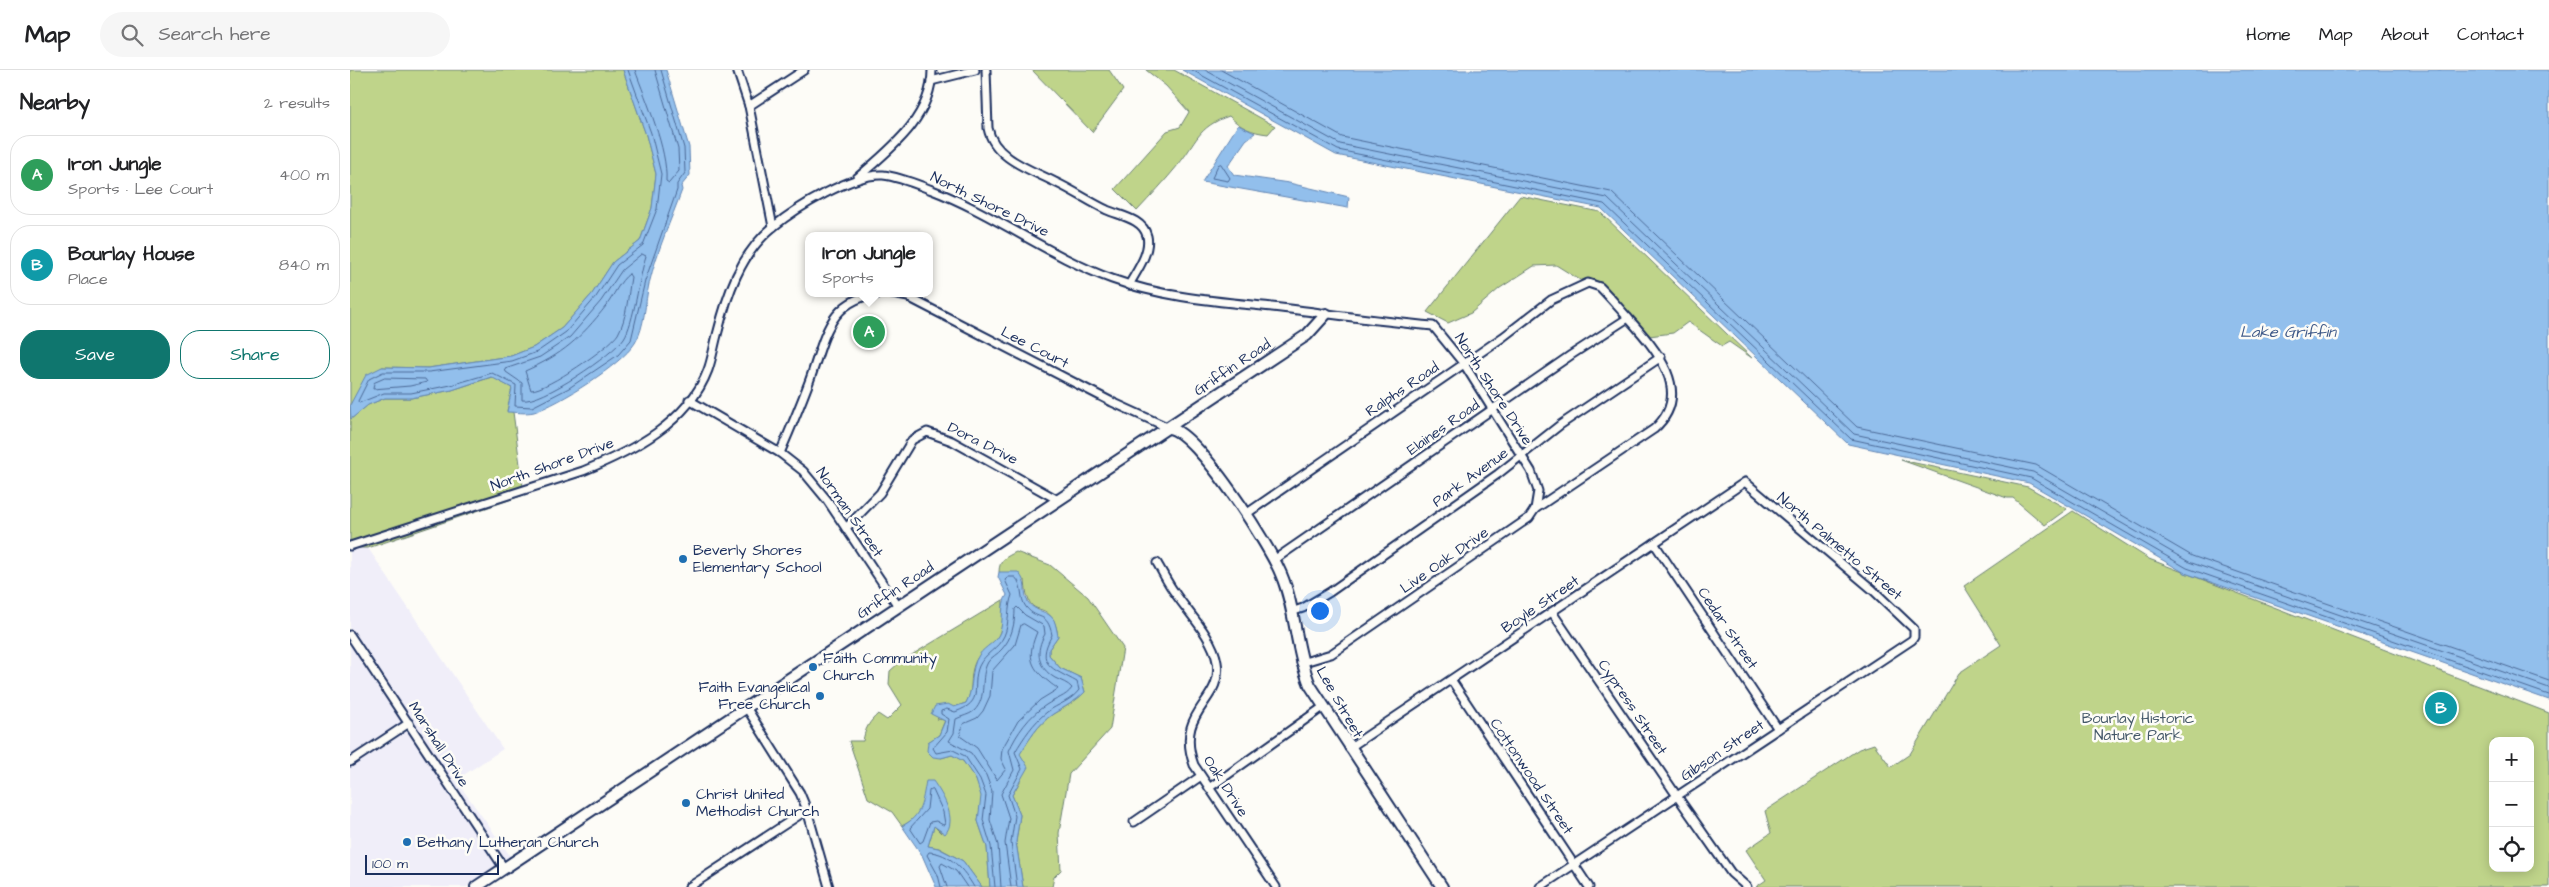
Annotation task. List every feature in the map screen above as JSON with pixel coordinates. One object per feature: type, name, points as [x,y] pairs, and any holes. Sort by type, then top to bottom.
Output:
[{"type":"street","points":[[737,70],[749,106],[773,227]]},
{"type":"street","points":[[749,106],[804,70]]},
{"type":"street","points":[[852,181],[893,147],[906,133],[924,103],[931,81],[932,70]]},
{"type":"street","points":[[931,81],[975,70]]},
{"type":"street","points":[[986,70],[988,128],[990,137],[998,149],[1029,169],[1095,204],[1134,221],[1144,229],[1147,236],[1146,251],[1129,285]]},
{"type":"street","name":"North Shore Drive","points":[[350,546],[425,524],[612,459],[662,428],[689,400],[708,371],[728,298],[741,266],[754,246],[773,227],[791,214],[852,181],[876,175],[906,180],[950,197],[1079,265],[1129,285],[1191,300],[1433,326],[1464,364],[1536,481],[1538,500],[1535,509]]},
{"type":"street","name":"Ralphs Road","points":[[1246,514],[1464,364],[1551,300],[1574,288],[1588,283],[1600,287],[1628,318]]},
{"type":"street","points":[[780,453],[805,394],[828,326],[839,312],[862,297]]},
{"type":"street","name":"Lee Court","points":[[904,297],[916,300],[1119,406],[1169,428]]},
{"type":"street","name":"Griffin Road","points":[[476,887],[1307,335],[1326,314]]},
{"type":"street","points":[[1628,318],[1661,357]]},
{"type":"street","name":"Elaines Road","points":[[1274,560],[1492,409],[1628,318]]},
{"type":"street","name":"Park Avenue","points":[[1291,612],[1303,608],[1330,592],[1522,456],[1560,426],[1661,357]]},
{"type":"street","name":"Live Oak Drive","points":[[1301,663],[1331,654],[1529,518],[1535,509],[1654,429],[1663,419],[1671,396],[1671,385],[1661,357]]},
{"type":"street","name":"Norman Street","points":[[689,400],[780,453],[812,480],[898,606]]},
{"type":"street","name":"Lee Street","points":[[1169,428],[1180,431],[1224,481],[1274,560],[1282,574],[1301,663],[1323,707],[1442,887]]},
{"type":"street","name":"Dora Drive","points":[[846,528],[880,493],[912,440],[927,432],[952,441],[1058,500]]},
{"type":"street","name":"Boyle Street","points":[[1349,748],[1452,681],[1745,482]]},
{"type":"street","name":"North Palmetto Street","points":[[1745,482],[1880,596],[1915,632]]},
{"type":"street","name":"Cedar Street","points":[[1654,543],[1778,729]]},
{"type":"street","name":"Oak Drive","points":[[1157,564],[1211,646],[1217,663],[1216,681],[1213,689],[1192,720],[1188,732],[1190,754],[1201,776],[1276,887]]},
{"type":"street","name":"Cypress Street","points":[[1552,612],[1731,873],[1747,887]]},
{"type":"street","name":"Gibson Street","points":[[1540,887],[1912,640],[1915,632]]},
{"type":"street","name":"Marshall Drive","points":[[350,635],[504,868]]},
{"type":"street","name":"Cottonwood Street","points":[[1452,681],[1589,887]]},
{"type":"street","points":[[746,707],[783,763],[807,810],[829,887]]},
{"type":"street","points":[[1209,788],[1323,707]]},
{"type":"street","points":[[350,762],[409,723]]},
{"type":"street","points":[[1134,822],[1201,776]]},
{"type":"street","points":[[689,887],[807,810]]},
{"type":"shaded area","points":[[350,548],[368,548],[503,749],[456,780],[511,857],[467,887],[350,887]]},
{"type":"green space","points":[[350,70],[623,70],[646,135],[656,174],[652,208],[640,241],[613,262],[592,294],[562,328],[534,347],[511,356],[428,368],[382,367],[350,405]]},
{"type":"green space","points":[[1032,70],[1109,70],[1123,90],[1092,132]]},
{"type":"green space","points":[[1146,70],[1174,70],[1275,126],[1268,134],[1247,129],[1229,116],[1218,120],[1204,130],[1178,165],[1137,211],[1115,189],[1167,131],[1180,127],[1189,112],[1166,86]]},
{"type":"green space","points":[[1520,196],[1600,212],[1752,358],[1729,342],[1722,346],[1688,322],[1673,333],[1649,336],[1596,290],[1556,265],[1534,266],[1500,288],[1471,313],[1448,323],[1427,312]]},
{"type":"green space","points":[[492,377],[512,388],[507,411],[513,412],[524,495],[368,548],[350,548],[350,405],[351,419],[368,405],[385,398],[411,398],[452,390]]},
{"type":"green space","points":[[1901,460],[2028,487],[2067,509],[2045,525],[2013,498],[2007,498]]},
{"type":"green space","name":"Bourlay Historic Nature Park","points":[[2073,511],[2149,559],[2549,713],[2549,887],[1756,887],[1766,880],[1746,850],[1771,833],[1765,811],[1859,749],[1874,744],[1891,767],[1910,754],[1959,673],[2001,645],[1964,586]]},
{"type":"green space","points":[[1016,552],[1050,565],[1088,597],[1123,648],[1110,729],[1069,774],[1059,833],[1061,870],[1054,877],[1052,887],[1023,887],[1016,842],[1020,815],[1012,795],[1021,780],[1023,770],[1019,754],[1030,738],[1048,718],[1074,702],[1085,692],[1081,678],[1060,668],[1049,655],[1049,649],[1058,636],[1056,626],[1049,614],[1032,606],[1029,601],[1025,581],[999,572],[999,568],[1006,557]]},
{"type":"green space","points":[[1003,600],[1000,633],[976,661],[970,693],[966,703],[954,707],[937,719],[945,720],[939,735],[928,742],[941,758],[952,755],[963,761],[976,780],[982,796],[978,821],[987,847],[990,887],[982,887],[963,861],[939,848],[928,846],[934,826],[941,833],[924,800],[916,816],[902,826],[892,812],[868,798],[849,741],[863,741],[868,726],[878,714],[887,720],[902,705],[889,684],[890,671],[900,662]]},
{"type":"water","points":[[623,70],[666,70],[689,147],[690,175],[681,186],[682,190],[664,236],[649,284],[643,322],[635,343],[628,352],[589,383],[545,408],[534,412],[507,412],[512,388],[491,377],[452,390],[411,398],[385,398],[368,405],[351,419],[350,405],[366,375],[382,367],[428,368],[511,356],[534,347],[562,328],[592,294],[613,262],[640,241],[652,208],[656,174],[646,135]]},
{"type":"water","name":"Lake Griffin","points":[[1182,70],[2549,70],[2549,700],[2185,573],[2029,483],[1848,444],[1601,208],[1336,155]]},
{"type":"water","points":[[1238,125],[1255,133],[1246,140],[1228,166],[1234,175],[1289,183],[1349,197],[1348,208],[1202,182]]},
{"type":"water","points":[[999,572],[1018,572],[1023,580],[1028,602],[1034,608],[1048,614],[1054,620],[1058,636],[1049,649],[1049,655],[1060,668],[1081,678],[1085,692],[1043,722],[1020,754],[1028,767],[1012,795],[1020,815],[1016,842],[1023,887],[990,887],[987,847],[978,821],[981,796],[976,780],[963,761],[952,755],[941,758],[933,757],[927,751],[928,742],[939,735],[945,721],[931,714],[935,706],[948,704],[954,707],[966,703],[969,697],[976,661],[981,652],[996,639],[1000,632],[1007,595],[998,577]]},
{"type":"water","points":[[926,781],[933,781],[941,793],[950,815],[949,828],[945,834],[934,826],[928,846],[938,848],[963,861],[982,887],[936,887],[922,855],[902,826],[914,818],[920,808]]},
{"type":"place","name":"Iron Jungle","points":[[869,332]]},
{"type":"place","name":"Beverly Shores Elementary School","points":[[683,559]]},
{"type":"place","name":"Faith Community Church","points":[[813,667]]},
{"type":"place","name":"Faith Evangelical Free Church","points":[[820,696]]},
{"type":"place","name":"Bourlay House","points":[[2441,708]]},
{"type":"place","name":"Christ United Methodist Church","points":[[686,803]]},
{"type":"place","name":"Bethany Lutheran Church","points":[[407,842]]}]
